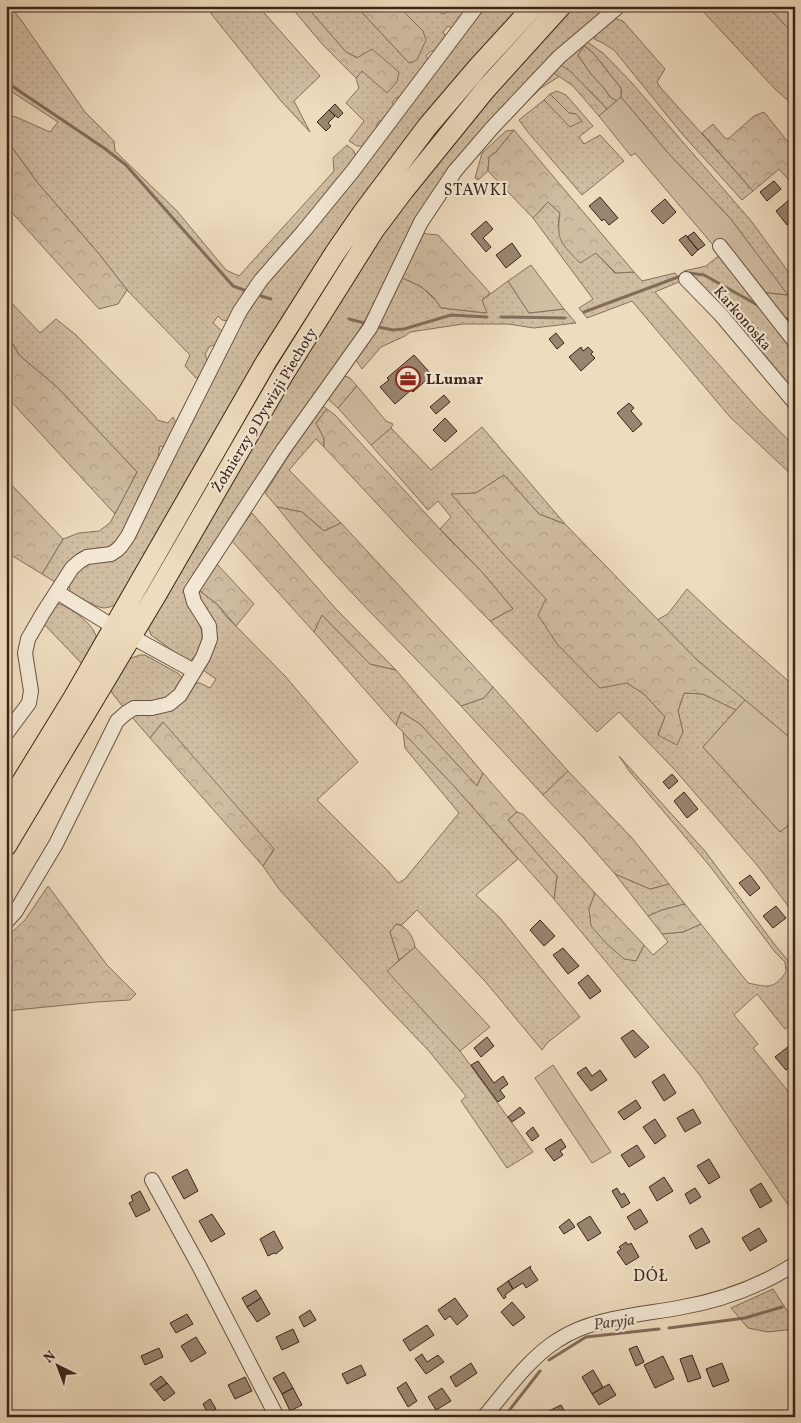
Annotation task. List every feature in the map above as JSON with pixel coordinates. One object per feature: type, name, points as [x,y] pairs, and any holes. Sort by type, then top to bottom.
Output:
[{"type":"highway","name":"Żołnierzy 9 Dywizji Piechoty","points":[[6,808],[85,679],[266,362],[336,252],[364,210],[427,127],[534,6]]},
{"type":"highway","name":"Żołnierzy 9 Dywizji Piechoty","points":[[7,845],[132,636],[283,374],[374,230],[485,90],[561,6]]},
{"type":"street","points":[[6,734],[29,702],[32,691],[25,653],[28,639],[56,592],[72,568],[80,561],[87,557],[111,554],[122,546],[240,311],[261,280],[352,172],[477,6]]},
{"type":"street","points":[[6,922],[16,911],[56,844],[117,722],[134,708],[152,708],[169,704],[180,695],[210,639],[209,626],[194,602],[191,591],[282,450],[370,328],[420,222],[455,171],[492,128],[559,57],[619,6]]},
{"type":"street","points":[[720,246],[795,342]]},
{"type":"street","name":"Karkonoska","points":[[686,279],[721,315],[795,402]]},
{"type":"street","points":[[56,592],[114,627],[194,671]]},
{"type":"street","points":[[152,1180],[198,1264],[277,1417]]},
{"type":"street","points":[[484,1417],[538,1356],[557,1340],[577,1330],[607,1321],[717,1300],[767,1280],[795,1264]]},
{"type":"green space","points":[[6,6],[10,6],[21,20],[85,112],[114,141],[115,151],[177,211],[226,270],[239,276],[334,171],[333,158],[347,145],[354,151],[356,157],[300,230],[293,233],[254,280],[228,321],[222,320],[218,316],[213,323],[223,332],[216,345],[210,346],[205,354],[208,362],[201,377],[196,378],[185,366],[190,355],[127,290],[100,255],[37,182],[6,139],[6,115],[16,117],[50,132],[58,122],[6,88],[6,27],[13,27],[6,15]]},
{"type":"green space","points":[[205,6],[258,6],[320,76],[294,101],[310,132],[281,101]]},
{"type":"green space","points":[[290,6],[306,6],[346,52],[357,58],[372,49],[399,72],[397,82],[387,93],[362,71],[356,78],[323,45]]},
{"type":"green space","points":[[306,6],[356,6],[409,63],[423,31],[398,6],[434,6],[442,14],[451,11],[454,6],[471,6],[453,29],[448,26],[443,32],[446,37],[437,50],[431,51],[426,56],[429,60],[403,96],[396,98],[392,103],[395,106],[385,120],[379,121],[376,126],[377,129],[364,146],[357,146],[349,141],[364,121],[346,103],[359,88],[356,78],[361,71],[358,58],[346,52]]},
{"type":"green space","points":[[356,6],[398,6],[423,31],[426,40],[417,60],[409,63]]},
{"type":"green space","points":[[482,6],[521,6],[452,84],[119,602],[104,608],[91,604],[70,592],[69,581],[76,571],[90,563],[114,558],[126,549],[250,302]]},
{"type":"green space","points":[[570,6],[611,6],[422,211],[349,349],[188,600],[202,632],[201,647],[189,662],[151,635],[148,622],[274,404],[386,224],[440,155]]},
{"type":"green space","points":[[698,6],[767,6],[795,35],[795,107],[775,89]]},
{"type":"green space","points":[[767,6],[795,6],[795,35]]},
{"type":"green space","points":[[613,18],[623,21],[665,69],[657,82],[660,87],[753,191],[742,200],[683,135],[614,50],[594,39],[598,30]]},
{"type":"green space","points":[[586,41],[604,54],[631,82],[752,222],[795,281],[795,322],[783,321],[761,292],[787,295],[730,218],[668,153],[621,97],[621,88],[593,53],[585,46],[578,55],[610,97],[617,101],[607,109],[589,90],[560,76],[541,88],[512,117],[544,78]]},
{"type":"green space","points":[[584,46],[593,53],[621,88],[621,97],[617,101],[610,97],[578,55]]},
{"type":"green space","points":[[557,63],[570,71],[607,109],[599,116],[573,86],[554,73]]},
{"type":"green space","points":[[557,91],[566,95],[593,126],[579,137],[584,144],[600,135],[624,161],[582,195],[519,120],[544,100],[570,126],[582,121],[576,114],[569,113],[550,94]]},
{"type":"green space","points":[[550,94],[569,113],[576,114],[582,121],[570,127],[544,100]]},
{"type":"green space","points":[[621,97],[668,153],[730,218],[788,295],[761,292],[720,241],[713,245],[635,153],[631,156],[599,116]]},
{"type":"green space","points":[[764,112],[788,142],[795,141],[795,187],[779,169],[753,191],[702,133],[713,124],[726,139],[729,138],[754,116]]},
{"type":"green space","points":[[514,130],[496,152],[489,157],[488,171],[478,180],[475,178],[482,153],[506,131]]},
{"type":"green space","points":[[514,130],[634,272],[616,273],[596,253],[580,263],[561,241],[559,230],[560,213],[548,202],[533,218],[488,171],[489,157],[496,152]]},
{"type":"green space","points":[[6,139],[37,182],[100,255],[127,290],[118,304],[99,309],[6,206]]},
{"type":"green space","points":[[548,202],[560,213],[558,226],[596,253],[615,273],[634,272],[642,281],[675,273],[681,281],[655,292],[756,407],[795,447],[795,478],[730,417],[632,301],[587,318],[579,308],[593,299],[533,218]]},
{"type":"green space","points":[[419,233],[438,235],[490,293],[482,300],[487,313],[441,308],[423,288],[400,277]]},
{"type":"green space","points":[[721,254],[795,347],[795,396],[684,271],[706,266]]},
{"type":"green space","points":[[531,265],[564,309],[529,313],[508,281]]},
{"type":"green space","points":[[400,277],[422,287],[441,308],[486,313],[482,300],[508,281],[529,313],[564,309],[576,323],[534,328],[508,324],[463,324],[410,332],[381,347],[362,369],[356,360],[391,301]]},
{"type":"green space","points":[[6,297],[40,333],[56,319],[76,335],[157,420],[168,423],[173,417],[176,423],[165,447],[160,446],[158,455],[161,458],[120,541],[55,582],[42,574],[63,539],[79,533],[99,531],[110,523],[137,472],[57,387],[19,355],[6,332]]},
{"type":"green space","points":[[6,332],[19,355],[57,387],[137,472],[115,514],[6,396]]},
{"type":"green space","points":[[343,375],[350,378],[357,386],[338,408],[329,400],[329,393]]},
{"type":"green space","points":[[357,386],[386,421],[393,424],[391,428],[371,445],[338,408]]},
{"type":"green space","points":[[321,405],[327,409],[316,423],[324,438],[324,447],[316,439],[289,470],[341,523],[324,531],[302,512],[277,507],[265,493]]},
{"type":"green space","points":[[327,409],[335,415],[482,572],[513,609],[490,621],[324,447],[324,438],[316,423]]},
{"type":"green space","points":[[482,427],[565,524],[539,514],[504,475],[476,493],[452,495],[505,556],[627,683],[644,694],[665,717],[658,734],[683,732],[678,711],[684,693],[703,694],[736,710],[703,747],[780,832],[795,820],[795,915],[757,865],[675,770],[619,712],[597,732],[490,621],[513,609],[482,572],[440,529],[451,517],[438,501],[428,510],[371,445],[391,428],[431,470]]},
{"type":"green space","points":[[504,475],[539,514],[565,524],[697,660],[745,700],[736,710],[703,694],[684,693],[678,711],[683,732],[677,745],[658,735],[665,717],[644,694],[627,683],[600,688],[557,644],[538,615],[546,599],[505,556],[451,494],[476,493]]},
{"type":"green space","points":[[6,479],[63,539],[42,574],[6,552]]},
{"type":"green space","points":[[277,507],[302,512],[324,531],[341,523],[493,687],[484,698],[461,706],[343,584]]},
{"type":"green space","points":[[252,513],[336,609],[396,670],[370,664],[322,615],[314,632],[231,540]]},
{"type":"green space","points":[[216,563],[254,604],[236,626],[218,605],[199,590]]},
{"type":"green space","points":[[687,589],[795,687],[795,742],[697,660],[657,620],[668,614]]},
{"type":"green space","points":[[199,590],[218,605],[225,615],[285,676],[358,762],[317,800],[398,883],[405,879],[459,813],[405,748],[403,732],[518,859],[476,895],[500,918],[580,1017],[547,1043],[542,1050],[484,980],[417,910],[402,925],[396,924],[390,932],[399,960],[388,971],[460,1051],[533,1152],[507,1168],[461,1101],[466,1096],[428,1050],[279,889],[263,866],[274,850],[162,723],[150,738],[131,716],[138,714],[193,683],[200,683],[210,688],[216,679],[203,670],[208,657]]},
{"type":"green space","points":[[59,604],[83,618],[96,636],[95,644],[83,665],[42,622],[53,606]]},
{"type":"green space","points":[[321,614],[370,664],[396,670],[483,773],[477,786],[420,724],[401,712],[396,725],[314,632]]},
{"type":"green space","points":[[145,655],[179,674],[182,678],[175,692],[166,698],[155,702],[123,707],[109,689],[126,660]]},
{"type":"green space","points":[[493,687],[568,771],[543,795],[461,706],[484,698]]},
{"type":"green space","points":[[745,700],[795,742],[795,820],[780,832],[703,747]]},
{"type":"green space","points":[[401,712],[420,724],[477,786],[483,773],[517,812],[508,820],[557,876],[554,899],[453,785],[396,725]]},
{"type":"green space","points":[[163,722],[274,849],[263,866],[150,738]]},
{"type":"green space","points":[[619,756],[705,851],[795,969],[795,1021],[785,1029],[757,994],[734,1015],[758,1044],[753,1048],[795,1100],[795,1215],[699,1074],[554,899],[557,876],[508,820],[517,812],[523,814],[595,893],[589,909],[636,961],[644,945],[653,955],[668,942],[662,934],[683,932],[701,924],[748,983],[770,986],[778,982],[786,972],[785,962],[775,952],[709,865],[630,772]]},
{"type":"green space","points":[[568,771],[632,838],[669,884],[650,889],[615,874],[543,795]]},
{"type":"green space","points":[[615,874],[650,889],[669,884],[685,904],[648,916]]},
{"type":"green space","points":[[48,886],[107,965],[136,994],[130,1000],[6,1011],[6,938],[25,920]]},
{"type":"green space","points":[[595,893],[644,945],[636,961],[624,959],[591,926],[589,909]]},
{"type":"green space","points":[[685,904],[701,924],[683,932],[662,934],[648,916],[662,910]]},
{"type":"green space","points":[[396,924],[409,932],[415,947],[399,960],[390,932]]},
{"type":"green space","points":[[415,947],[490,1027],[460,1051],[387,971]]},
{"type":"green space","points":[[553,1065],[611,1152],[592,1163],[535,1078]]},
{"type":"green space","points":[[773,1289],[792,1318],[795,1329],[768,1332],[748,1328],[731,1308]]},
{"type":"building","points":[[335,104],[343,113],[338,118],[329,110]]},
{"type":"building","points":[[329,110],[335,116],[328,123],[331,126],[326,131],[317,122]]},
{"type":"building","points":[[774,181],[781,189],[767,201],[760,192]]},
{"type":"building","points":[[600,197],[618,218],[609,225],[604,219],[602,221],[589,206]]},
{"type":"building","points":[[665,199],[676,212],[663,224],[651,211]]},
{"type":"building","points":[[789,200],[795,207],[795,218],[787,225],[776,211]]},
{"type":"building","points":[[486,221],[493,229],[483,238],[491,247],[486,252],[471,234]]},
{"type":"building","points":[[694,232],[705,245],[698,250],[687,237]]},
{"type":"building","points":[[686,235],[698,250],[692,256],[679,240]]},
{"type":"building","points":[[512,243],[521,256],[506,268],[496,255]]},
{"type":"building","points":[[556,333],[564,343],[557,349],[549,339]]},
{"type":"building","points":[[581,347],[583,351],[588,347],[593,352],[591,354],[595,358],[581,371],[569,357]]},
{"type":"building","name":"LLumar","points":[[414,355],[432,375],[413,392],[411,390],[395,404],[380,387],[389,380],[387,378]]},
{"type":"building","points":[[444,395],[450,402],[436,414],[430,407]]},
{"type":"building","points":[[629,403],[634,408],[631,411],[642,424],[633,432],[617,413]]},
{"type":"building","points":[[445,418],[457,431],[445,442],[433,430]]},
{"type":"building","points":[[672,774],[678,781],[669,789],[663,782]]},
{"type":"building","points":[[684,792],[698,809],[687,818],[674,801]]},
{"type":"building","points":[[750,875],[760,888],[750,896],[739,883]]},
{"type":"building","points":[[776,906],[786,918],[773,928],[763,916]]},
{"type":"building","points":[[540,920],[555,936],[544,946],[530,930]]},
{"type":"building","points":[[563,948],[579,966],[568,974],[553,955]]},
{"type":"building","points":[[588,975],[601,991],[590,999],[578,983]]},
{"type":"building","points":[[633,1030],[649,1047],[635,1058],[621,1038]]},
{"type":"building","points":[[487,1037],[494,1046],[481,1057],[474,1048]]},
{"type":"building","points":[[789,1046],[795,1052],[795,1063],[786,1070],[775,1057]]},
{"type":"building","points":[[478,1061],[494,1083],[503,1076],[508,1084],[500,1090],[505,1097],[498,1102],[471,1065]]},
{"type":"building","points":[[586,1067],[592,1076],[600,1070],[607,1080],[591,1091],[577,1073]]},
{"type":"building","points":[[664,1074],[676,1093],[664,1101],[652,1082]]},
{"type":"building","points":[[636,1100],[641,1108],[624,1120],[618,1112]]},
{"type":"building","points":[[520,1107],[525,1113],[512,1122],[508,1117]]},
{"type":"building","points":[[693,1109],[701,1123],[685,1132],[677,1118]]},
{"type":"building","points":[[655,1119],[666,1136],[655,1144],[643,1127]]},
{"type":"building","points":[[533,1127],[539,1136],[532,1141],[526,1133]]},
{"type":"building","points":[[561,1139],[566,1147],[560,1151],[563,1155],[554,1161],[545,1149]]},
{"type":"building","points":[[637,1145],[645,1157],[629,1167],[621,1155]]},
{"type":"building","points":[[709,1159],[720,1177],[709,1184],[697,1166]]},
{"type":"building","points":[[187,1169],[198,1191],[184,1199],[172,1177]]},
{"type":"building","points":[[664,1177],[673,1191],[657,1201],[649,1187]]},
{"type":"building","points":[[761,1183],[772,1201],[760,1208],[750,1190]]},
{"type":"building","points":[[617,1188],[621,1195],[624,1193],[630,1203],[622,1208],[612,1191]]},
{"type":"building","points":[[695,1188],[701,1197],[690,1204],[685,1194]]},
{"type":"building","points":[[140,1191],[150,1210],[136,1217],[129,1203],[133,1201],[131,1196]]},
{"type":"building","points":[[640,1209],[648,1222],[635,1230],[627,1217]]},
{"type":"building","points":[[212,1214],[225,1234],[211,1242],[199,1221]]},
{"type":"building","points":[[590,1216],[601,1233],[588,1241],[577,1224]]},
{"type":"building","points":[[569,1219],[575,1227],[564,1234],[559,1227]]},
{"type":"building","points":[[702,1228],[710,1242],[696,1249],[689,1236]]},
{"type":"building","points":[[759,1228],[767,1241],[750,1251],[742,1238]]},
{"type":"building","points":[[274,1231],[283,1248],[276,1254],[268,1256],[260,1239]]},
{"type":"building","points":[[626,1242],[628,1245],[631,1243],[639,1257],[626,1265],[617,1252],[621,1249],[619,1247]]},
{"type":"building","points":[[531,1266],[530,1268],[538,1280],[526,1288],[523,1283],[513,1289],[508,1281]]},
{"type":"building","points":[[508,1281],[513,1289],[505,1295],[504,1299],[497,1289]]},
{"type":"building","points":[[256,1290],[261,1298],[247,1307],[242,1298]]},
{"type":"building","points":[[261,1298],[270,1314],[257,1322],[247,1307]]},
{"type":"building","points":[[455,1298],[468,1316],[457,1325],[450,1316],[445,1320],[438,1310]]},
{"type":"building","points":[[512,1302],[525,1317],[513,1326],[501,1312]]},
{"type":"building","points":[[310,1310],[316,1320],[304,1327],[299,1317]]},
{"type":"building","points":[[187,1314],[193,1324],[176,1333],[170,1323]]},
{"type":"building","points":[[427,1325],[434,1335],[410,1351],[403,1340]]},
{"type":"building","points":[[293,1329],[299,1342],[282,1350],[276,1337]]},
{"type":"building","points":[[196,1337],[206,1353],[191,1362],[181,1346]]},
{"type":"building","points":[[637,1346],[644,1362],[636,1366],[629,1349]]},
{"type":"building","points":[[159,1348],[163,1357],[145,1365],[141,1356]]},
{"type":"building","points":[[422,1354],[427,1362],[438,1355],[444,1362],[426,1374],[415,1359]]},
{"type":"building","points":[[692,1355],[701,1378],[688,1382],[680,1359]]},
{"type":"building","points":[[663,1356],[674,1379],[655,1388],[644,1365]]},
{"type":"building","points":[[471,1363],[477,1373],[456,1387],[450,1377]]},
{"type":"building","points":[[722,1363],[729,1381],[713,1387],[706,1369]]},
{"type":"building","points":[[361,1365],[366,1375],[347,1384],[342,1374]]},
{"type":"building","points":[[593,1370],[603,1387],[592,1394],[582,1377]]},
{"type":"building","points":[[284,1372],[293,1388],[282,1394],[273,1378]]},
{"type":"building","points":[[161,1376],[167,1383],[156,1391],[150,1384]]},
{"type":"building","points":[[245,1377],[252,1391],[235,1399],[228,1385]]},
{"type":"building","points":[[406,1382],[417,1401],[408,1407],[397,1388]]},
{"type":"building","points":[[167,1383],[175,1393],[164,1401],[156,1391]]},
{"type":"building","points":[[609,1384],[616,1395],[599,1405],[592,1394]]},
{"type":"building","points":[[293,1388],[302,1405],[290,1411],[282,1394]]},
{"type":"building","points":[[442,1388],[451,1401],[436,1410],[428,1397]]},
{"type":"building","points":[[210,1399],[216,1409],[208,1414],[203,1404]]},
{"type":"building","points":[[561,1405],[568,1417],[553,1417],[549,1411]]},
{"type":"waterway","points":[[6,82],[126,165],[233,286],[244,290]]},
{"type":"waterway","points":[[584,312],[689,273],[704,275],[761,307]]},
{"type":"waterway","points":[[261,296],[271,299]]},
{"type":"waterway","points":[[378,327],[393,330],[404,329],[451,315],[487,317]]},
{"type":"waterway","points":[[501,317],[565,318]]},
{"type":"waterway","points":[[782,317],[786,319],[795,318]]},
{"type":"waterway","points":[[349,319],[364,323]]},
{"type":"waterway","name":"Paryja","points":[[669,1328],[745,1318],[782,1307]]},
{"type":"waterway","name":"Paryja","points":[[549,1360],[586,1337],[659,1329]]},
{"type":"waterway","name":"Paryja","points":[[504,1417],[540,1371]]},
{"type":"place","name":"LLumar","points":[[408,379]]},
{"type":"district","name":"STAWKI","points":[[476,189]]},
{"type":"district","name":"DÓŁ","points":[[651,1275]]}]
